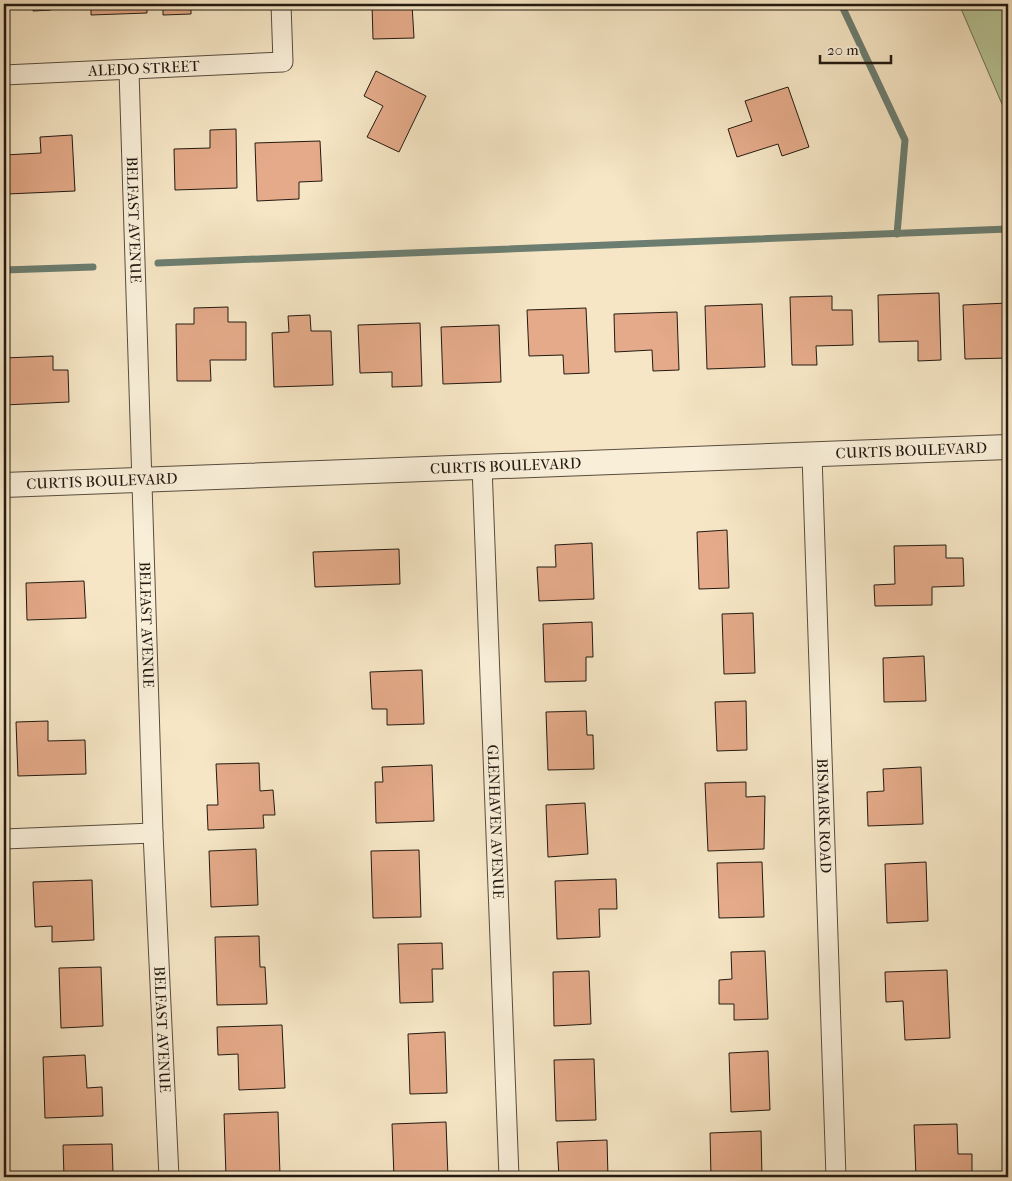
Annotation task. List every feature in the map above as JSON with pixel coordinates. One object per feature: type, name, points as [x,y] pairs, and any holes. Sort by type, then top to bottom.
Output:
[{"type":"street","name":"ALEDO STREET","points":[[4,75],[129,71],[283,62],[282,4]]},
{"type":"street","name":"BELFAST AVENUE","points":[[129,71],[143,480],[152,833],[169,1177]]},
{"type":"street","name":"CURTIS BOULEVARD","points":[[4,485],[1008,447]]},
{"type":"street","name":"BISMARK ROAD","points":[[812,455],[836,1177]]},
{"type":"street","name":"GLENHAVEN AVENUE","points":[[482,466],[509,1177]]},
{"type":"street","points":[[4,839],[152,833]]},
{"type":"green space","points":[[959,4],[1008,4],[1008,118]]},
{"type":"building","points":[[33,4],[50,4],[51,10],[33,11]]},
{"type":"building","points":[[91,4],[147,4],[147,13],[91,15]]},
{"type":"building","points":[[163,4],[191,4],[191,14],[163,15]]},
{"type":"building","points":[[372,4],[412,4],[414,38],[373,39]]},
{"type":"building","points":[[376,71],[426,96],[399,152],[367,137],[383,106],[364,96]]},
{"type":"building","points":[[788,87],[809,147],[782,156],[778,144],[737,157],[728,129],[752,121],[745,101]]},
{"type":"building","points":[[236,129],[237,188],[175,190],[174,149],[210,148],[210,130]]},
{"type":"building","points":[[72,135],[75,191],[7,194],[5,155],[41,153],[40,137]]},
{"type":"building","points":[[320,141],[322,181],[299,182],[299,199],[257,201],[255,143]]},
{"type":"building","points":[[939,293],[941,360],[918,361],[918,341],[879,342],[878,295]]},
{"type":"building","points":[[832,296],[832,310],[852,310],[853,345],[816,346],[817,365],[792,365],[790,297]]},
{"type":"building","points":[[1008,303],[1008,358],[965,359],[963,305]]},
{"type":"building","points":[[762,304],[765,367],[707,369],[705,306]]},
{"type":"building","points":[[228,307],[228,322],[246,322],[246,360],[210,360],[211,381],[177,381],[176,324],[194,324],[194,308]]},
{"type":"building","points":[[586,308],[589,373],[564,374],[563,355],[529,356],[527,310]]},
{"type":"building","points":[[677,312],[679,370],[653,371],[652,350],[615,352],[614,314]]},
{"type":"building","points":[[310,315],[311,331],[331,331],[333,385],[274,387],[272,333],[289,332],[288,316]]},
{"type":"building","points":[[420,323],[422,386],[392,387],[392,372],[360,373],[358,325]]},
{"type":"building","points":[[499,325],[501,382],[443,384],[441,327]]},
{"type":"building","points":[[53,356],[53,370],[68,370],[69,402],[4,405],[4,358]]},
{"type":"building","points":[[727,530],[729,588],[699,589],[697,532]]},
{"type":"building","points":[[592,543],[594,599],[539,601],[537,567],[556,567],[555,545]]},
{"type":"building","points":[[946,545],[946,558],[963,558],[964,586],[932,587],[932,605],[875,606],[874,585],[895,584],[894,546]]},
{"type":"building","points":[[399,549],[400,584],[315,587],[313,552]]},
{"type":"building","points":[[84,581],[86,618],[27,620],[26,583]]},
{"type":"building","points":[[753,613],[755,673],[724,674],[722,614]]},
{"type":"building","points":[[592,622],[593,657],[586,657],[586,681],[545,682],[543,624]]},
{"type":"building","points":[[924,656],[926,701],[884,702],[883,658]]},
{"type":"building","points":[[422,670],[424,724],[387,725],[387,709],[372,709],[370,672]]},
{"type":"building","points":[[746,701],[747,750],[717,751],[715,702]]},
{"type":"building","points":[[586,711],[587,735],[593,735],[594,769],[548,770],[546,712]]},
{"type":"building","points":[[48,721],[48,741],[85,740],[86,774],[18,776],[16,722]]},
{"type":"building","points":[[259,763],[260,791],[273,790],[275,815],[263,815],[264,828],[208,830],[207,805],[218,805],[216,764]]},
{"type":"building","points":[[432,765],[434,821],[376,823],[375,782],[383,782],[382,767]]},
{"type":"building","points":[[921,767],[923,824],[868,826],[867,792],[884,791],[883,769]]},
{"type":"building","points":[[746,782],[746,797],[765,796],[764,849],[708,851],[705,783]]},
{"type":"building","points":[[585,803],[588,854],[548,857],[546,805]]},
{"type":"building","points":[[256,849],[258,905],[211,907],[209,851]]},
{"type":"building","points":[[419,850],[421,917],[373,918],[371,851]]},
{"type":"building","points":[[762,862],[764,917],[719,918],[717,863]]},
{"type":"building","points":[[926,862],[928,921],[887,923],[885,864]]},
{"type":"building","points":[[616,879],[617,909],[599,909],[600,937],[557,939],[555,881]]},
{"type":"building","points":[[92,880],[94,940],[52,942],[52,926],[35,927],[33,882]]},
{"type":"building","points":[[259,936],[260,967],[265,967],[267,1004],[217,1005],[215,937]]},
{"type":"building","points":[[442,943],[443,969],[432,969],[433,1002],[400,1003],[398,944]]},
{"type":"building","points":[[765,951],[768,1019],[734,1020],[734,1004],[719,1004],[719,980],[732,979],[731,952]]},
{"type":"building","points":[[101,967],[103,1026],[61,1028],[59,968]]},
{"type":"building","points":[[947,970],[950,1038],[905,1040],[903,1001],[886,1002],[885,972]]},
{"type":"building","points":[[589,971],[591,1024],[554,1026],[553,972]]},
{"type":"building","points":[[282,1025],[285,1088],[239,1090],[238,1054],[218,1055],[217,1027]]},
{"type":"building","points":[[445,1032],[447,1093],[410,1094],[408,1034]]},
{"type":"building","points":[[768,1051],[770,1110],[731,1112],[729,1053]]},
{"type":"building","points":[[85,1055],[87,1088],[102,1087],[103,1116],[45,1118],[43,1057]]},
{"type":"building","points":[[594,1059],[596,1120],[556,1121],[554,1060]]},
{"type":"building","points":[[278,1112],[280,1176],[226,1177],[224,1114]]},
{"type":"building","points":[[446,1122],[448,1177],[394,1177],[392,1124]]},
{"type":"building","points":[[957,1124],[958,1154],[972,1154],[972,1177],[916,1177],[914,1125]]},
{"type":"building","points":[[761,1131],[762,1177],[711,1177],[710,1133]]},
{"type":"building","points":[[607,1140],[608,1177],[559,1177],[557,1142]]},
{"type":"building","points":[[112,1144],[113,1173],[97,1173],[97,1177],[64,1177],[63,1145]]},
{"type":"waterway","points":[[841,4],[905,140],[897,234]]},
{"type":"waterway","points":[[158,263],[1008,229]]},
{"type":"waterway","points":[[4,270],[93,267]]}]
